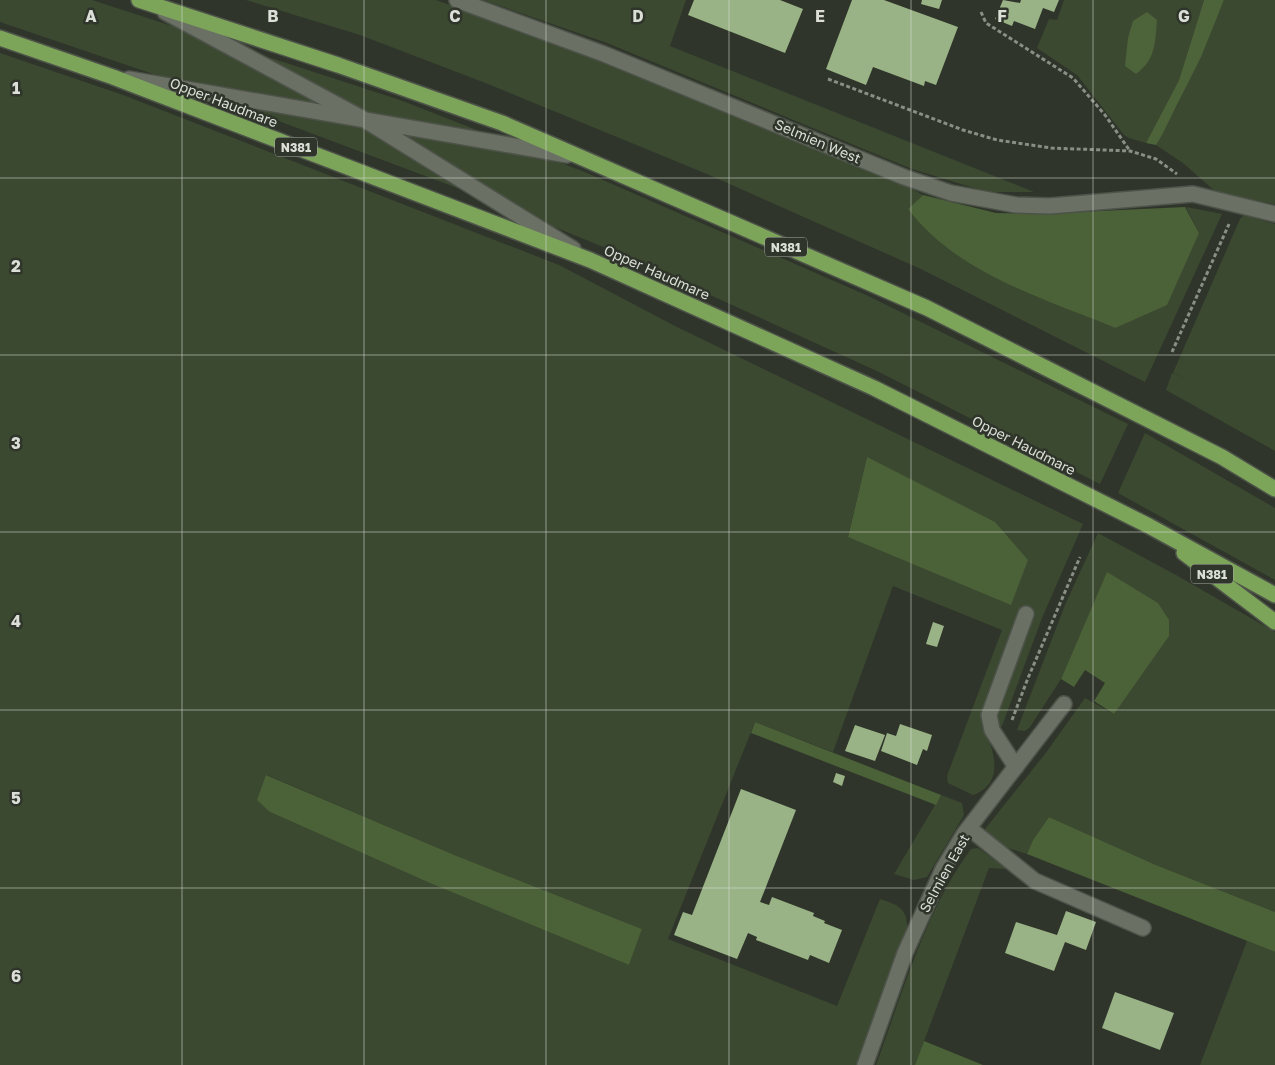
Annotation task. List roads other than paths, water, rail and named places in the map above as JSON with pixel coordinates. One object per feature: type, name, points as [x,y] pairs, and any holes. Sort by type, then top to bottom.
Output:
[{"type":"highway","name":"N381","points":[[142,1],[338,65],[502,123],[927,308],[1222,458],[1275,489]]},
{"type":"highway","name":"Opper Haudmare","points":[[0,38],[113,77],[590,260],[874,388],[1149,526],[1275,595]]},
{"type":"highway","name":"N381","points":[[1222,458],[1275,479]]},
{"type":"highway","name":"N381","points":[[1149,526],[1275,622]]},
{"type":"street","name":"Selmien West","points":[[458,0],[613,58],[904,177],[951,193],[1016,205],[1050,206],[1193,194],[1275,214]]},
{"type":"street","points":[[142,1],[360,117],[590,260]]},
{"type":"street","points":[[113,77],[360,117],[577,156]]},
{"type":"street","points":[[1016,767],[992,730],[989,715],[1026,614]]},
{"type":"street","name":"Selmien East","points":[[864,1065],[905,952],[943,869],[968,828],[1064,704]]},
{"type":"street","points":[[968,828],[1035,881],[1143,928]]}]
